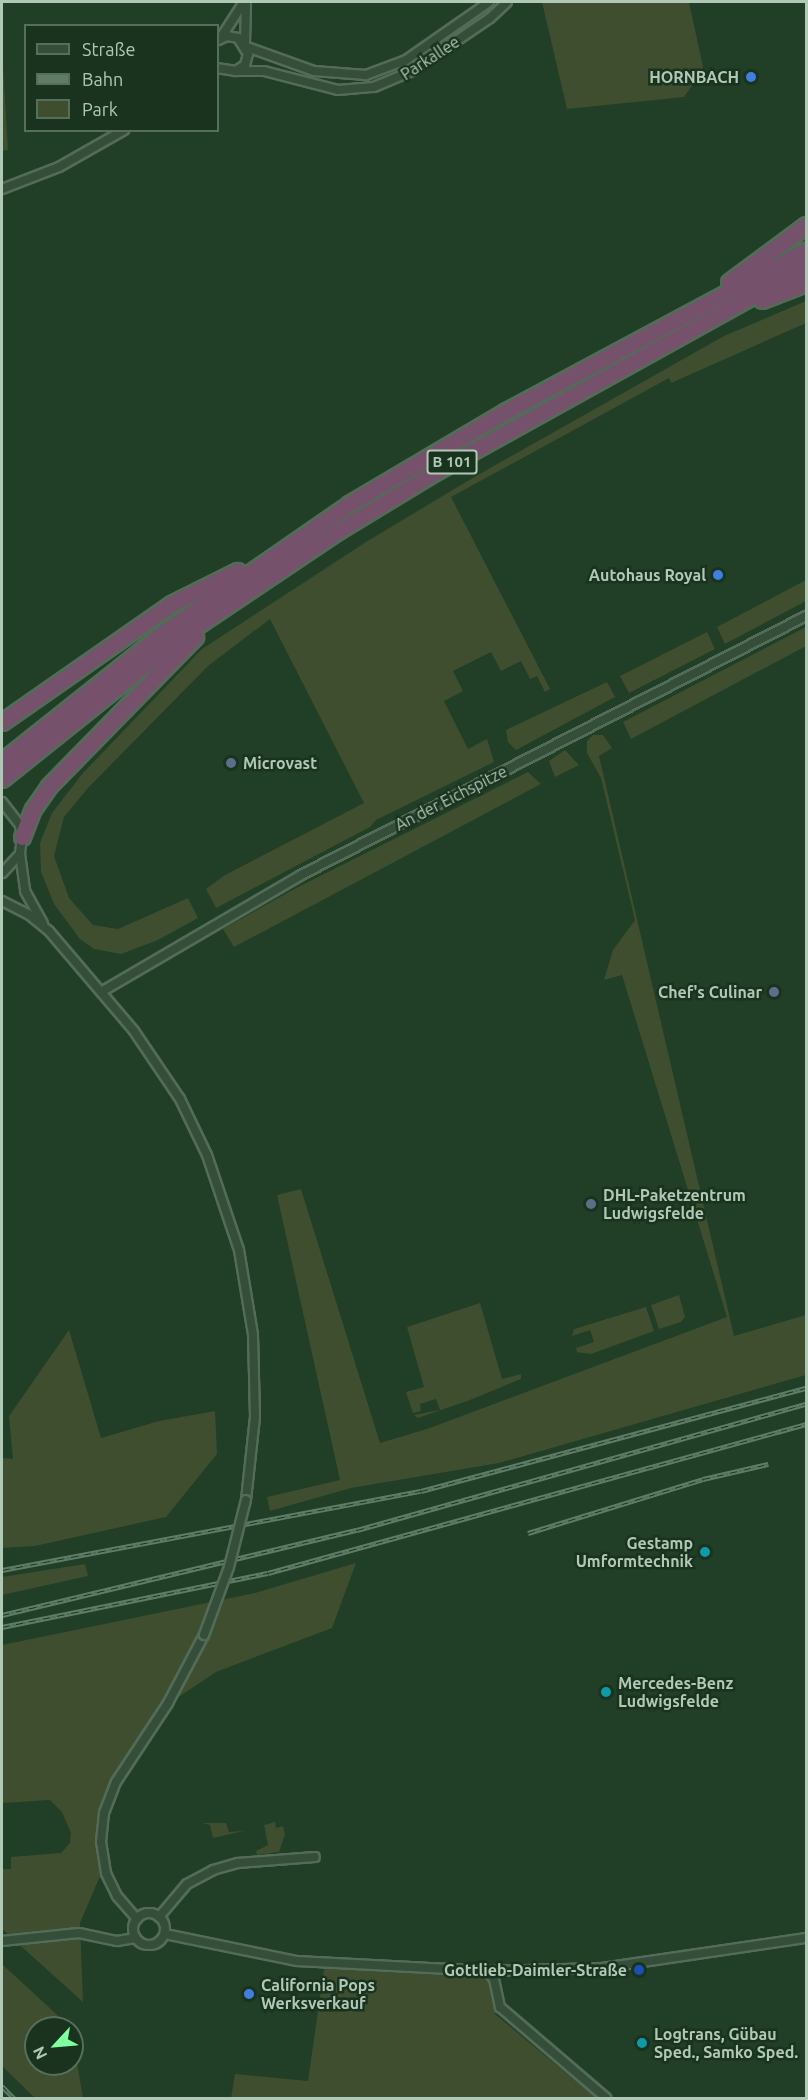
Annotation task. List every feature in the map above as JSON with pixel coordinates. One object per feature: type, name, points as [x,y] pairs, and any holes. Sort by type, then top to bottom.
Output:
[{"type":"highway","points":[[629,345],[722,287],[807,225]]},
{"type":"highway","name":"B 101","points":[[2,761],[93,687],[267,558],[439,450],[807,250]]},
{"type":"highway","name":"B 101","points":[[2,779],[136,670],[256,586],[416,483],[807,266]]},
{"type":"highway","points":[[663,345],[807,283]]},
{"type":"highway","points":[[2,722],[171,604],[267,558]]},
{"type":"highway","points":[[22,837],[33,809],[49,786],[173,657],[256,586]]},
{"type":"street","points":[[219,39],[245,2]]},
{"type":"street","points":[[233,72],[247,61],[245,2]]},
{"type":"street","name":"Parkallee","points":[[219,39],[234,36],[246,46],[314,71],[366,75],[406,60],[489,2]]},
{"type":"street","name":"Parkallee","points":[[219,74],[264,71],[338,90],[374,87],[412,71],[490,18],[507,2]]},
{"type":"street","name":"Parkallee","points":[[219,68],[233,72]]},
{"type":"street","points":[[2,189],[59,167],[120,132]]},
{"type":"street","name":"An der Eichspitze","points":[[101,992],[301,874],[807,616]]},
{"type":"street","points":[[4,805],[20,825],[24,891],[49,931],[151,1053],[180,1099],[207,1155],[232,1223],[247,1288],[255,1360],[255,1426],[246,1500],[229,1567],[204,1635],[173,1695],[116,1782],[104,1813],[100,1842],[106,1873],[117,1896],[137,1919]]},
{"type":"street","points":[[2,873],[20,854]]},
{"type":"street","points":[[2,901],[28,914],[49,931]]},
{"type":"street","points":[[159,1917],[187,1884],[213,1870],[238,1863],[315,1857]]},
{"type":"street","points":[[137,1919],[150,1914],[159,1917]]},
{"type":"street","points":[[159,1917],[165,1934]]},
{"type":"street","points":[[136,1938],[134,1928],[137,1919]]},
{"type":"street","points":[[2,1941],[79,1933],[117,1941],[136,1938],[150,1945],[165,1934],[297,1961],[488,1971],[608,1968],[807,1938]]},
{"type":"street","points":[[488,1971],[494,1979],[500,2007],[606,2098]]},
{"type":"green space","points":[[542,2],[689,2],[703,67],[700,74],[684,97],[567,109]]},
{"type":"green space","points":[[2,47],[8,150],[2,151]]},
{"type":"green space","points":[[806,301],[806,323],[671,383],[669,378],[451,497],[550,689],[545,692],[537,676],[530,679],[521,661],[501,671],[491,652],[453,671],[463,691],[444,701],[468,749],[487,739],[494,762],[376,820],[370,827],[216,908],[206,889],[225,875],[364,803],[270,619],[208,666],[88,788],[64,817],[54,856],[69,898],[93,925],[118,929],[188,898],[198,918],[158,940],[121,954],[94,949],[80,939],[54,904],[41,872],[40,843],[52,813],[83,773],[202,649],[366,542],[476,476],[724,336]]},
{"type":"green space","points":[[806,580],[806,601],[725,644],[717,627]]},
{"type":"green space","points":[[806,627],[806,646],[631,739],[623,722]]},
{"type":"green space","points":[[707,632],[715,649],[629,693],[620,676]]},
{"type":"green space","points":[[607,682],[615,697],[516,750],[508,742],[506,730]]},
{"type":"green space","points":[[593,735],[603,735],[612,748],[599,756],[734,1336],[806,1315],[806,1375],[499,1463],[351,1488],[270,1511],[267,1497],[340,1480],[277,1195],[301,1189],[380,1443],[427,1429],[727,1317],[622,975],[604,980],[613,950],[635,920],[601,778],[587,753],[587,741]]},
{"type":"green space","points":[[565,750],[579,765],[555,777],[549,761]]},
{"type":"green space","points":[[528,772],[541,784],[234,947],[223,929],[296,888]]},
{"type":"green space","points":[[679,1295],[685,1317],[681,1322],[659,1329],[651,1305]]},
{"type":"green space","points":[[480,1303],[502,1379],[521,1374],[521,1379],[470,1400],[418,1418],[414,1415],[440,1410],[436,1399],[420,1404],[421,1411],[413,1413],[406,1392],[424,1387],[407,1327]]},
{"type":"green space","points":[[646,1307],[654,1331],[591,1354],[577,1352],[576,1348],[594,1342],[590,1330],[572,1336],[574,1329]]},
{"type":"green space","points":[[69,1330],[101,1438],[159,1421],[215,1411],[217,1454],[166,1517],[35,1546],[2,1548],[2,1453],[3,1458],[13,1459],[9,1416]]},
{"type":"green space","points":[[356,1563],[332,1628],[216,1672],[156,1712],[114,1774],[96,1828],[101,1874],[80,1923],[83,2002],[2,1929],[2,1869],[11,1869],[11,1857],[61,1853],[70,1843],[71,1833],[62,1812],[50,1800],[2,1803],[2,1645],[255,1593]]},
{"type":"green space","points":[[85,1564],[88,1576],[2,1595],[2,1577]]},
{"type":"green space","points":[[275,1822],[276,1828],[283,1826],[285,1834],[279,1852],[257,1855],[256,1851],[268,1845],[264,1825]]},
{"type":"green space","points":[[203,1823],[226,1823],[229,1832],[244,1831],[213,1838],[210,1825]]},
{"type":"green space","points":[[325,1962],[488,1971],[495,2014],[596,2098],[231,2098],[235,2074],[308,2081]]},
{"type":"green space","points":[[2,1964],[58,2016],[24,2016],[24,2076],[79,2076],[83,2098],[35,2098],[2,2066]]},
{"type":"railway","points":[[2,1570],[421,1491],[806,1388]]},
{"type":"railway","points":[[2,1615],[357,1530],[806,1404]]},
{"type":"railway","points":[[2,1627],[268,1573],[806,1424]]},
{"type":"railway","points":[[528,1533],[703,1479],[768,1464]]},
{"type":"railway","points":[[2,2086],[14,2098]]},
{"type":"place","name":"HORNBACH","points":[[751,77]]},
{"type":"place","name":"Autohaus Royal","points":[[718,575]]},
{"type":"place","name":"Microvast","points":[[231,763]]},
{"type":"place","name":"Chef's Culinar","points":[[774,992]]},
{"type":"place","name":"DHL-Paketzentrum Ludwigsfelde","points":[[591,1204]]},
{"type":"place","name":"Gestamp Umformtechnik","points":[[705,1552]]},
{"type":"place","name":"Mercedes-Benz Ludwigsfelde","points":[[606,1692]]},
{"type":"place","name":"Gottlieb-Daimler-Straße","points":[[639,1970]]},
{"type":"place","name":"California Pops Werksverkauf","points":[[249,1994]]},
{"type":"place","name":"Logtrans, Gübau Sped., Samko Sped.","points":[[642,2043]]}]
